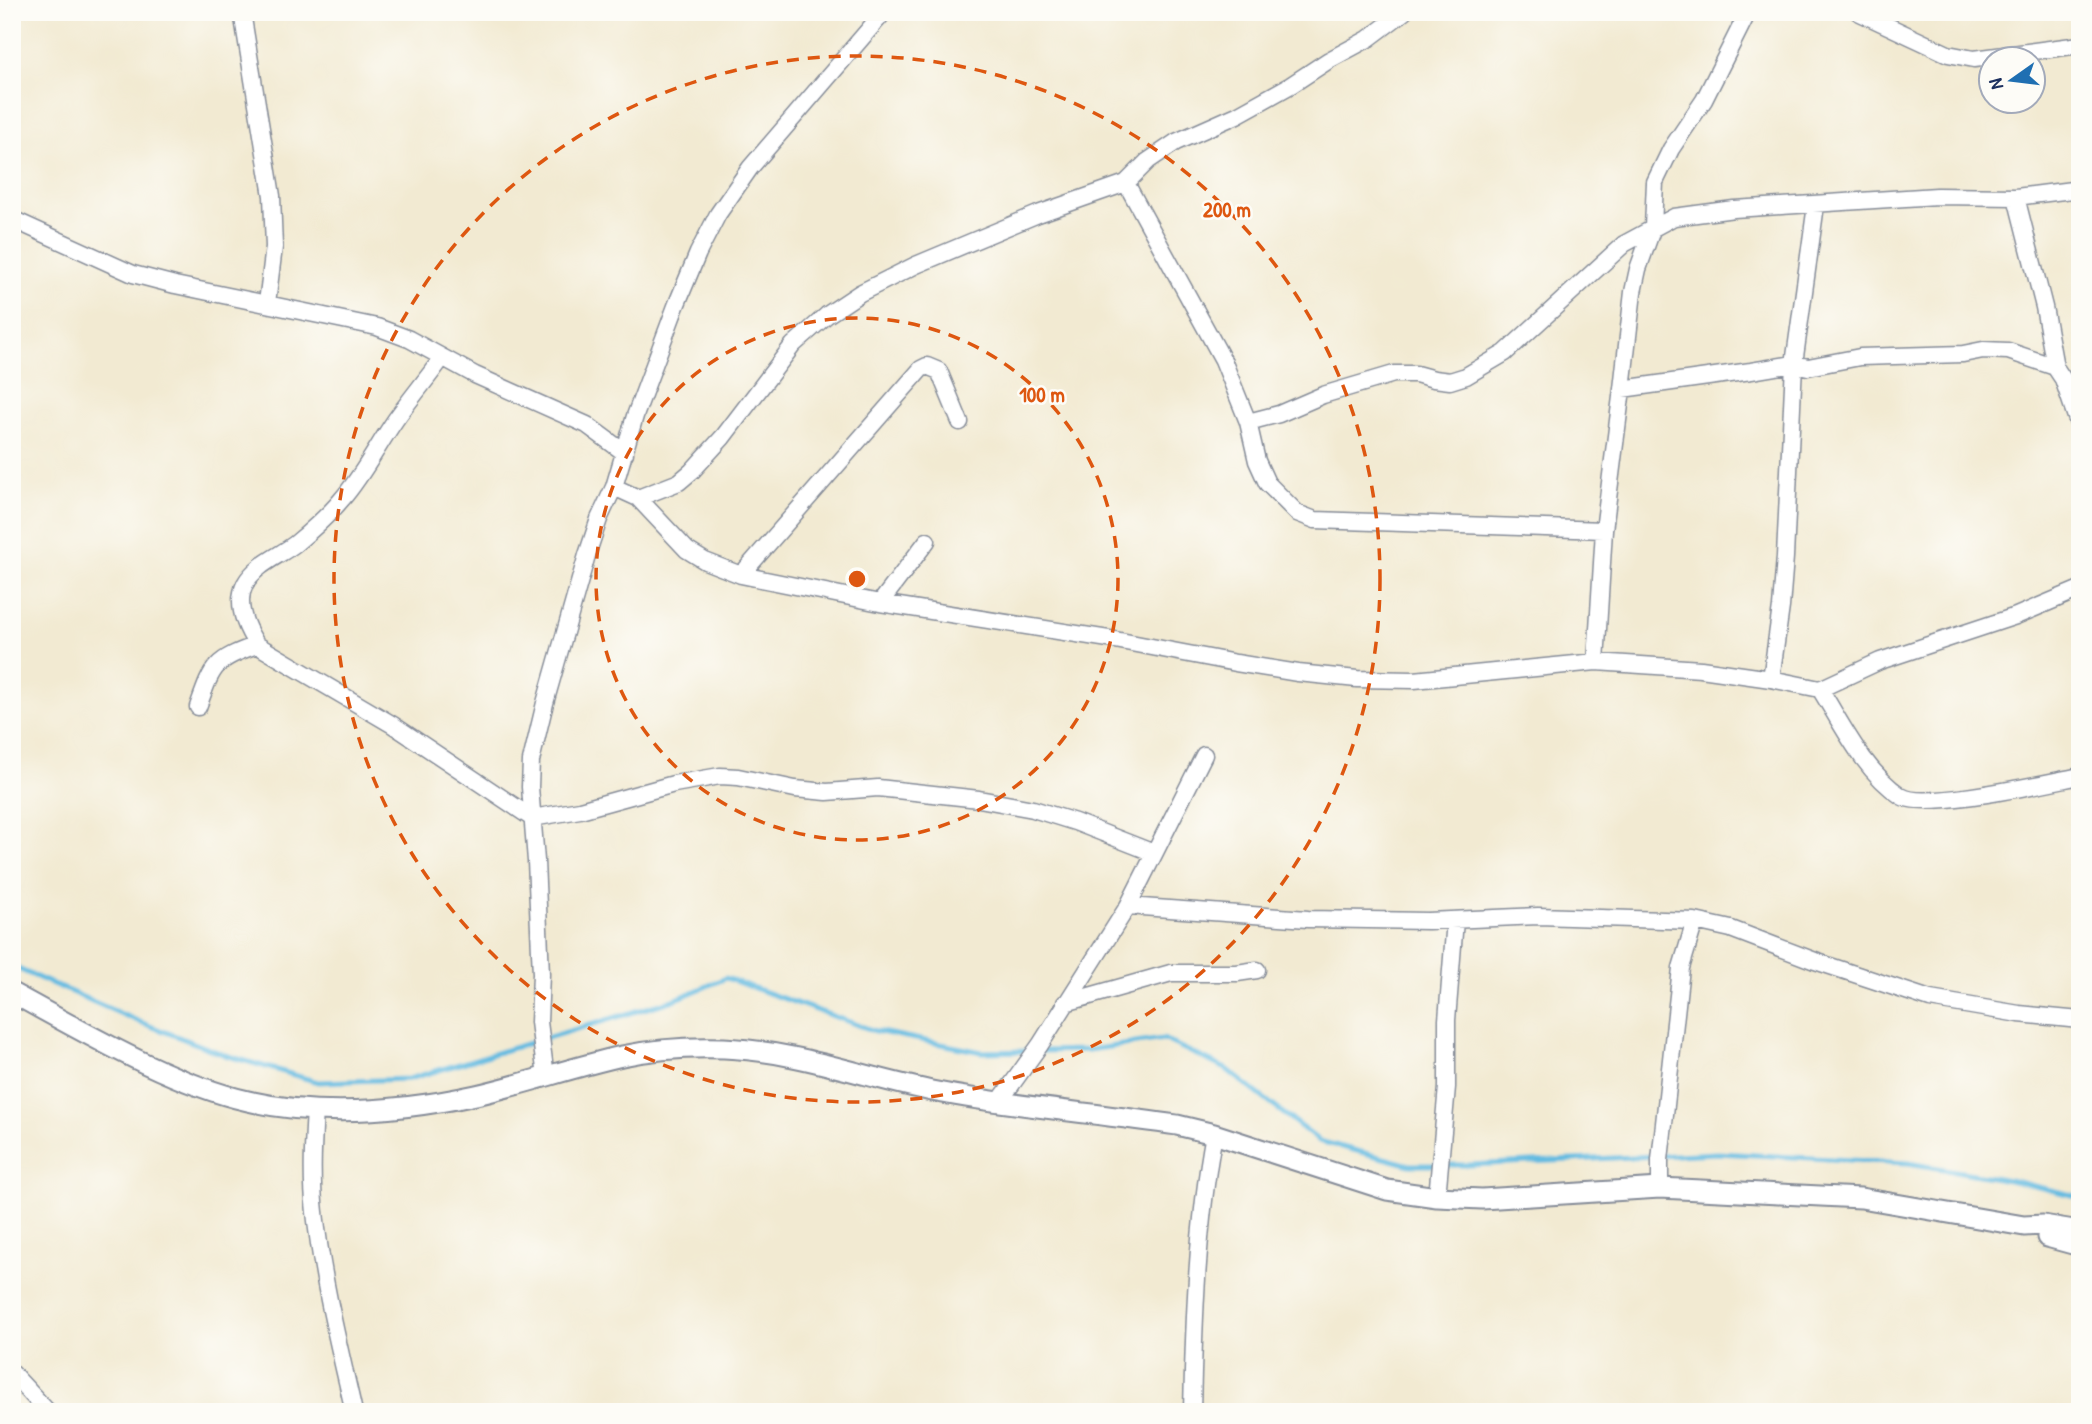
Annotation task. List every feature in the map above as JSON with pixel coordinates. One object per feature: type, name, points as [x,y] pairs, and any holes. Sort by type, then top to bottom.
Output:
[{"type":"street","points":[[242,12],[272,196],[275,247],[267,303]]},
{"type":"street","points":[[546,1077],[539,1022],[541,974],[531,761],[536,734],[587,555],[599,519],[614,487],[635,416],[676,306],[698,253],[718,215],[750,168],[884,12]]},
{"type":"street","points":[[638,498],[679,482],[692,471],[723,437],[793,345],[827,315],[860,293],[916,265],[1038,214],[1126,183],[1148,161],[1168,147],[1237,115],[1291,85],[1368,39],[1404,12]]},
{"type":"street","points":[[1596,662],[1604,530],[1633,292],[1653,228],[1655,182],[1671,149],[1704,100],[1748,12]]},
{"type":"street","points":[[1858,12],[1948,54],[1973,59],[2080,45]]},
{"type":"street","points":[[1126,183],[1223,360],[1248,422],[1257,461],[1267,483],[1297,513],[1315,520],[1604,530]]},
{"type":"street","points":[[1248,422],[1394,374],[1416,374],[1450,381],[1466,376],[1505,353],[1624,244],[1674,217],[1734,209],[1937,196],[2017,197],[2080,189]]},
{"type":"street","points":[[2017,197],[2059,373],[2080,429]]},
{"type":"street","points":[[1770,679],[1785,557],[1794,364],[1816,205]]},
{"type":"street","points":[[12,219],[133,274],[377,327],[409,339],[442,358],[587,425],[625,453]]},
{"type":"street","points":[[1622,389],[1794,364],[1808,367],[1860,357],[1963,354],[1983,350],[2008,351],[2059,373],[2080,377]]},
{"type":"street","points":[[442,358],[397,417],[343,498],[322,520],[255,572],[244,585],[243,615],[247,629],[257,645],[393,725],[532,818],[580,810],[674,784],[720,776],[738,777],[795,789],[827,792],[878,788],[979,799],[1033,809],[1075,822],[1154,853]]},
{"type":"street","points":[[741,575],[921,369],[927,366],[939,371],[960,422]]},
{"type":"street","points":[[614,487],[638,498],[687,550],[705,561],[741,575],[880,603],[1128,642],[1298,673],[1357,679],[1414,680],[1596,662],[1702,669],[1820,689],[1880,662],[2016,616],[2080,589]]},
{"type":"street","points":[[880,603],[927,541]]},
{"type":"street","points":[[198,707],[209,674],[219,662],[230,654],[257,645]]},
{"type":"street","points":[[1820,689],[1853,745],[1878,775],[1903,797],[1922,801],[1946,800],[2080,776]]},
{"type":"street","points":[[999,1102],[1021,1074],[1128,906],[1204,755]]},
{"type":"street","points":[[1128,906],[1308,919],[1455,920],[1538,916],[1695,921],[1731,929],[1826,965],[1930,999],[2020,1014],[2080,1020]]},
{"type":"street","points":[[1437,1197],[1447,1087],[1447,1020],[1455,920]]},
{"type":"street","points":[[1660,1188],[1660,1160],[1681,968],[1695,921]]},
{"type":"street","points":[[1065,1003],[1171,973],[1237,973],[1256,970]]},
{"type":"street","points":[[12,993],[156,1068],[200,1086],[245,1100],[315,1110],[394,1108],[432,1103],[478,1095],[624,1055],[677,1049],[724,1048],[808,1060],[927,1089],[999,1102],[1164,1123],[1214,1134],[1387,1190],[1437,1197],[1482,1199],[1660,1188],[1861,1198],[2024,1226],[2043,1225],[2080,1231]]},
{"type":"street","points":[[315,1110],[312,1161],[315,1211],[324,1277],[354,1412]]},
{"type":"street","points":[[1192,1412],[1193,1346],[1203,1203],[1214,1134]]},
{"type":"street","points":[[2024,1226],[2041,1236],[2080,1245]]},
{"type":"street","points":[[12,1373],[48,1412]]},
{"type":"waterway","points":[[12,964],[140,1022],[225,1055],[318,1082],[409,1079],[674,1000],[726,978],[875,1031],[982,1052],[1031,1051]]},
{"type":"waterway","points":[[1040,1051],[1089,1050],[1163,1039],[1226,1069],[1319,1141],[1410,1165],[1469,1165],[1717,1153],[1908,1163],[2009,1180],[2080,1197]]}]
